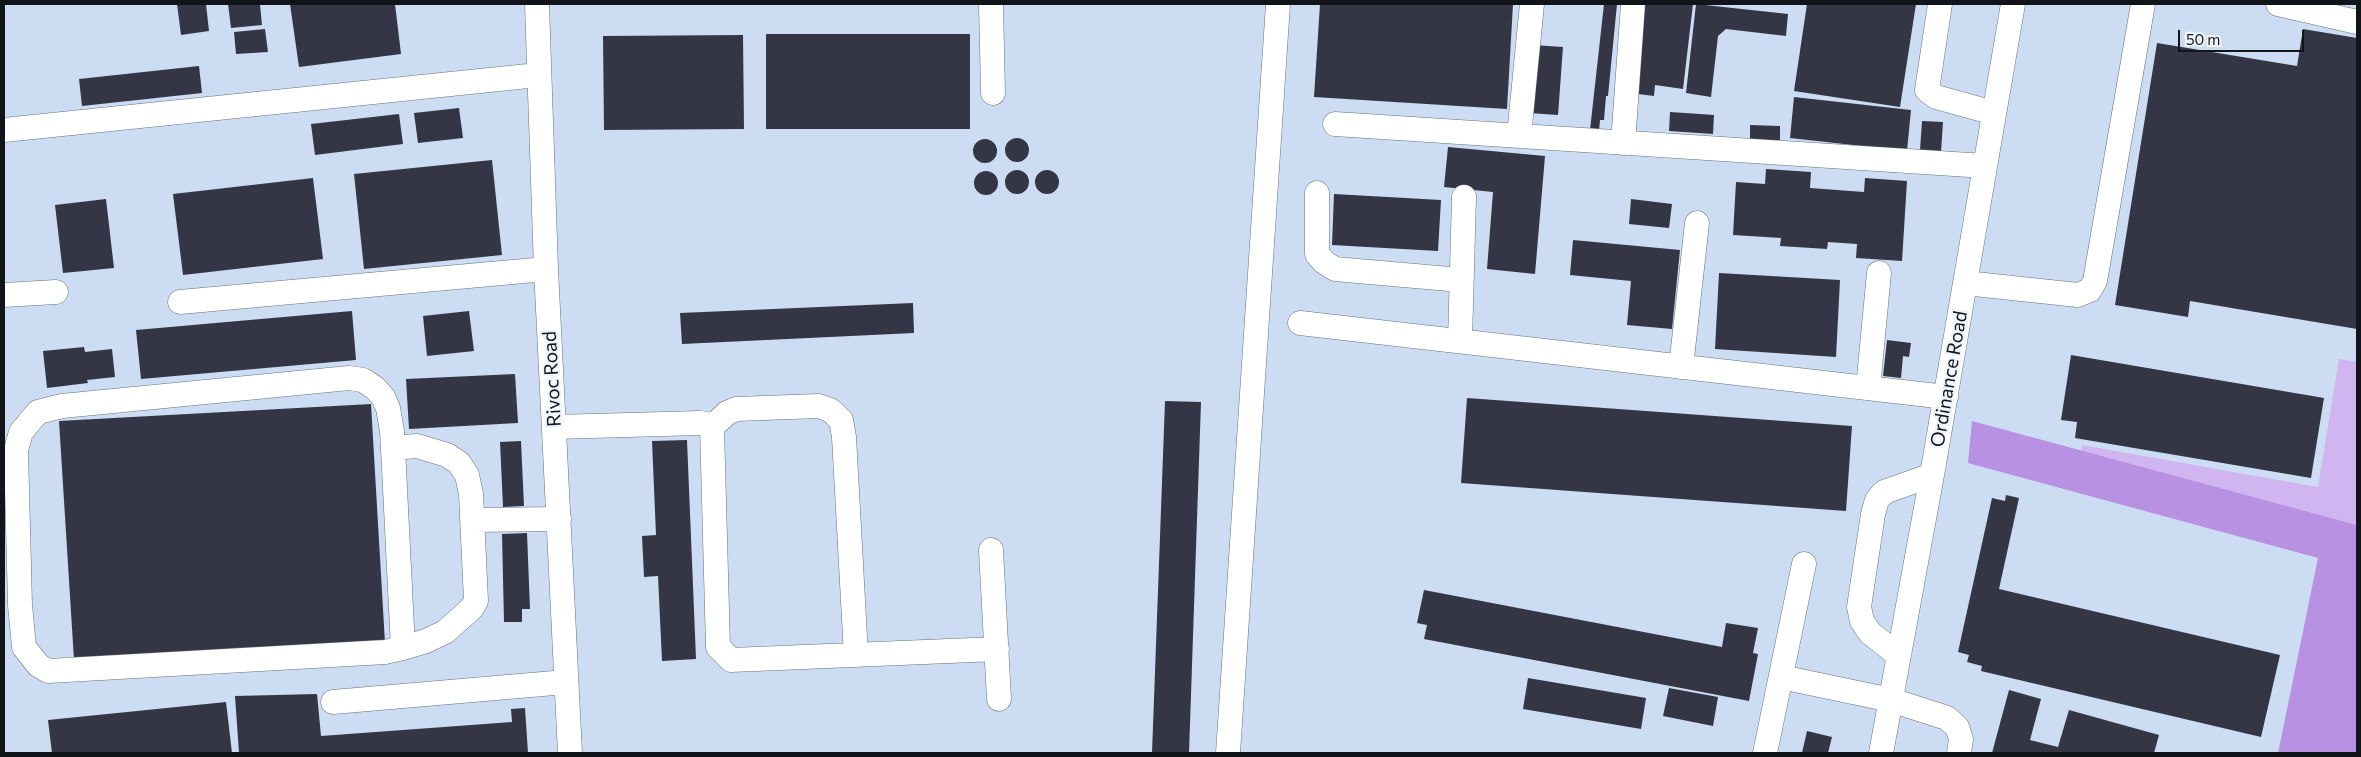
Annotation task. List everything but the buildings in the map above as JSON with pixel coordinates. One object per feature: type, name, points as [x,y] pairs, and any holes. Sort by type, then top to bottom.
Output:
[{"type":"street","name":"Rivoc Road","points":[[537,4],[546,269],[570,753]]},
{"type":"street","points":[[991,4],[993,93]]},
{"type":"street","points":[[1228,753],[1278,4]]},
{"type":"street","points":[[1519,136],[1532,4]]},
{"type":"street","points":[[1623,143],[1633,4]]},
{"type":"street","points":[[1940,4],[1927,90],[1936,97],[1994,113]]},
{"type":"street","name":"Ordinance Road","points":[[1882,753],[1898,655],[1946,397],[2013,4]]},
{"type":"street","points":[[1965,282],[2078,295],[2090,290],[2095,281],[2143,4]]},
{"type":"street","points":[[2278,4],[2357,22]]},
{"type":"street","points":[[4,130],[538,75]]},
{"type":"street","points":[[1335,124],[1985,166]]},
{"type":"street","points":[[1317,193],[1317,254],[1324,262],[1335,269],[1461,280]]},
{"type":"street","points":[[1460,341],[1464,197]]},
{"type":"street","points":[[1681,366],[1697,223]]},
{"type":"street","points":[[180,302],[546,269]]},
{"type":"street","points":[[1868,388],[1879,273]]},
{"type":"street","points":[[4,294],[56,292]]},
{"type":"street","points":[[1300,323],[1946,397]]},
{"type":"street","points":[[393,448],[417,446],[447,455],[459,464],[467,475],[471,494],[476,601],[472,608],[445,632],[426,641],[402,648],[365,653],[48,671],[38,665],[24,647],[12,606],[16,450],[21,432],[38,412],[62,406],[349,378],[362,380],[383,397],[391,423],[402,648]]},
{"type":"street","points":[[856,655],[844,437],[841,420],[830,410],[818,406],[736,409],[727,413],[712,427],[718,647],[731,660],[856,655],[997,649]]},
{"type":"street","points":[[554,427],[700,423],[712,427]]},
{"type":"street","points":[[1898,655],[1870,633],[1862,621],[1859,607],[1873,514],[1877,500],[1884,492],[1932,475]]},
{"type":"street","points":[[473,520],[559,519]]},
{"type":"street","points":[[991,550],[999,699]]},
{"type":"street","points":[[1765,753],[1804,564]]},
{"type":"street","points":[[1781,677],[1891,700],[1947,718],[1957,727],[1961,739],[1959,753]]},
{"type":"street","points":[[333,702],[566,682]]},
{"type":"shaded area","points":[[4,4],[2357,4],[2357,753],[4,753]]},
{"type":"shaded area","points":[[2339,359],[2357,362],[2357,525],[2081,451],[2082,445],[2318,487]]},
{"type":"shaded area","points":[[1972,421],[2357,525],[2357,753],[2278,753],[2318,558],[1968,463]]}]
